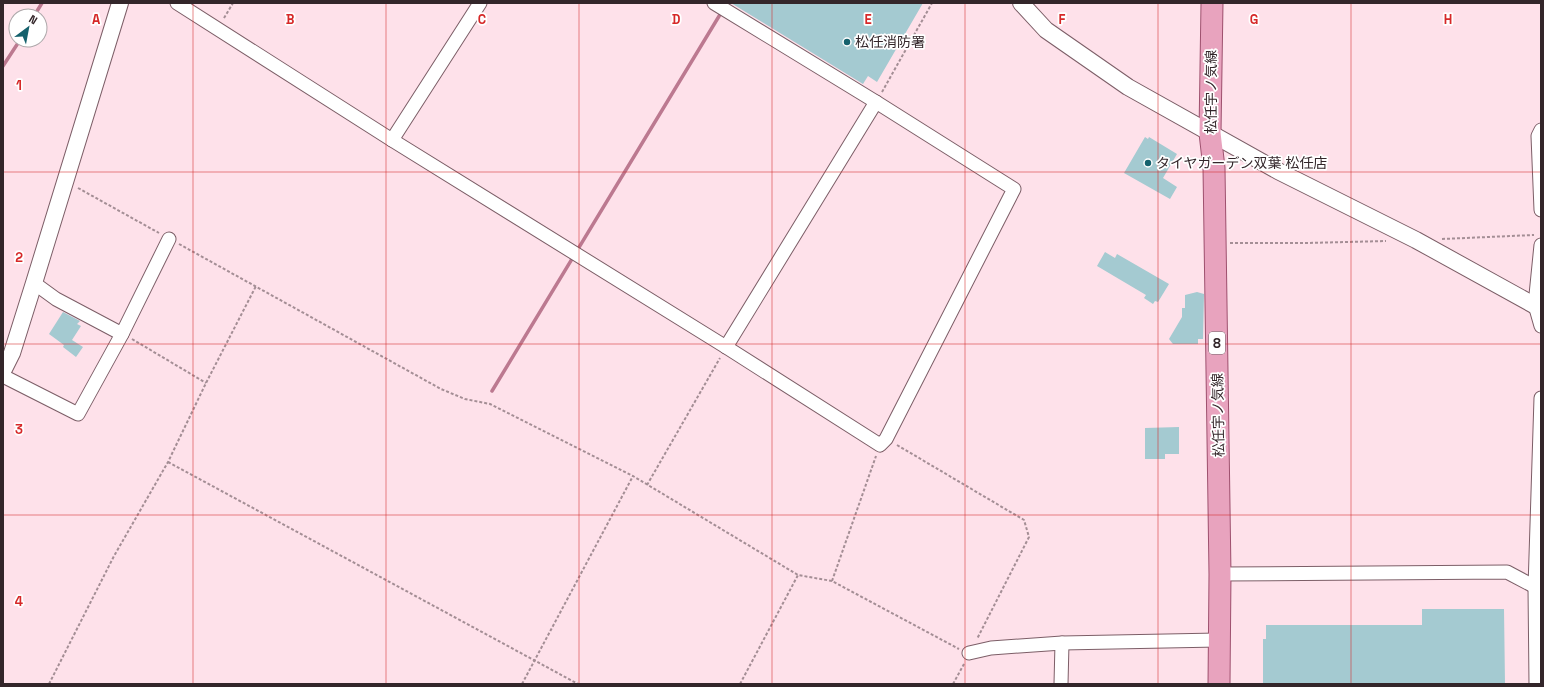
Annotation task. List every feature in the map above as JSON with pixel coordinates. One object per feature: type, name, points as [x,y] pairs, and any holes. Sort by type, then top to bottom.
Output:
[{"type":"main road","name":"松任宇ノ気線","points":[[1212,3],[1210,133],[1214,168],[1220,574],[1218,640],[1219,684]]},
{"type":"street","points":[[3,371],[12,353],[120,3]]},
{"type":"street","points":[[178,3],[392,140],[883,442],[1014,189],[876,102],[720,7]]},
{"type":"street","points":[[392,140],[480,3]]},
{"type":"street","points":[[1021,3],[1046,30],[1122,82],[1278,171],[1416,240],[1538,307]]},
{"type":"street","points":[[726,346],[876,102]]},
{"type":"street","points":[[1541,130],[1538,136],[1541,210]]},
{"type":"street","points":[[3,376],[78,414],[122,334],[169,239]]},
{"type":"street","points":[[1541,245],[1538,307],[1541,326]]},
{"type":"street","points":[[34,283],[56,299],[122,334]]},
{"type":"street","points":[[1536,684],[1541,398]]},
{"type":"street","points":[[1220,574],[1507,572],[1538,589]]},
{"type":"street","points":[[969,653],[991,648],[1062,643],[1218,640]]},
{"type":"street","points":[[1062,643],[1062,684]]},
{"type":"path","points":[[218,28],[233,3]]},
{"type":"path","points":[[876,102],[932,3]]},
{"type":"path","points":[[66,182],[441,389],[465,399],[490,404],[633,476],[798,575],[832,582],[962,651],[969,653]]},
{"type":"path","points":[[1439,239],[1541,235]]},
{"type":"path","points":[[1215,243],[1390,241]]},
{"type":"path","points":[[49,684],[114,556],[168,462],[206,383],[256,286]]},
{"type":"path","points":[[122,334],[206,383]]},
{"type":"path","points":[[647,485],[726,346]]},
{"type":"path","points":[[832,582],[883,442],[1024,520],[1029,537],[953,684]]},
{"type":"path","points":[[168,462],[578,684]]},
{"type":"path","points":[[522,684],[633,476]]},
{"type":"path","points":[[740,684],[798,575]]},
{"type":"building","name":"松任消防署","points":[[731,3],[923,3],[877,82],[868,76],[863,84]]},
{"type":"building","name":"タイヤガーデン双葉 松任店","points":[[1145,137],[1148,139],[1149,137],[1177,154],[1163,178],[1177,187],[1170,199],[1124,173]]},
{"type":"building","points":[[1105,252],[1115,258],[1117,254],[1169,284],[1158,302],[1155,301],[1153,304],[1144,298],[1146,295],[1097,266]]},
{"type":"building","points":[[1197,292],[1204,294],[1203,339],[1198,339],[1198,344],[1173,344],[1169,339],[1182,317],[1182,308],[1185,308],[1185,295]]},
{"type":"building","points":[[63,312],[80,321],[77,324],[81,326],[72,340],[83,347],[76,357],[63,347],[64,345],[49,334]]},
{"type":"building","points":[[1179,427],[1179,454],[1165,454],[1165,459],[1145,459],[1145,428]]},
{"type":"building","points":[[1422,609],[1504,609],[1505,684],[1263,684],[1263,639],[1266,639],[1266,625],[1422,625]]},
{"type":"waterway","points":[[39,8],[42,3]]},
{"type":"waterway","points":[[492,391],[727,3]]},
{"type":"waterway","points":[[3,66],[15,48]]},
{"type":"place","name":"松任消防署","points":[[847,42]]},
{"type":"place","name":"タイヤガーデン双葉 松任店","points":[[1148,163]]}]
